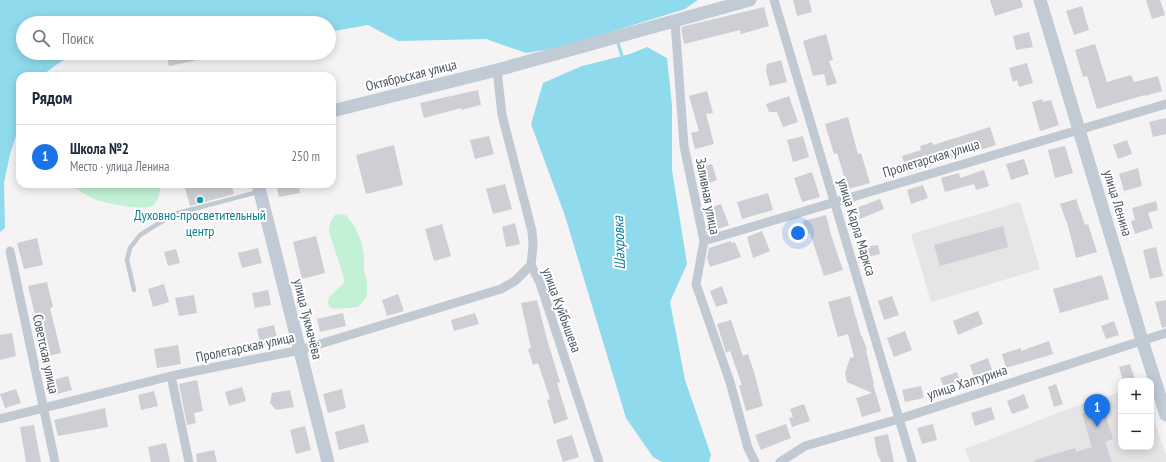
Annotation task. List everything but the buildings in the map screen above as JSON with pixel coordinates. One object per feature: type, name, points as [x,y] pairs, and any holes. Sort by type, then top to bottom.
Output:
[{"type":"street","points":[[675,22],[750,0]]},
{"type":"street","name":"улица Карла Маркса","points":[[774,0],[912,462]]},
{"type":"street","name":"улица Ленина","points":[[1040,0],[1166,415]]},
{"type":"street","name":"Октябрьская улица","points":[[336,110],[497,70],[675,22]]},
{"type":"street","name":"Заливная улица","points":[[675,22],[684,146],[704,241],[696,284],[730,382],[748,448],[755,462]]},
{"type":"street","name":"улица Куйбышева","points":[[497,70],[502,115],[532,231],[533,246],[531,265],[540,283],[599,462]]},
{"type":"street","name":"Пролетарская улица","points":[[704,241],[1078,128],[1166,104]]},
{"type":"street","name":"улица Тукмачёва","points":[[259,188],[328,462]]},
{"type":"street","name":"Советская улица","points":[[10,251],[55,462]]},
{"type":"street","name":"Пролетарская улица","points":[[0,419],[171,376],[300,350],[501,290],[515,281],[531,265]]},
{"type":"street","name":"улица Халтурина","points":[[780,462],[805,446],[899,419],[1166,333]]},
{"type":"street","points":[[171,376],[189,462]]},
{"type":"lane","points":[[134,290],[127,260],[130,248],[140,235],[178,213],[259,188]]},
{"type":"shaded area","points":[[1020,202],[1040,269],[931,302],[911,234]]},
{"type":"shaded area","points":[[1118,393],[1118,450],[1154,450],[1154,420],[1166,455],[1166,462],[970,462],[965,449],[1068,409]]},
{"type":"green space","points":[[77,188],[160,188],[156,202],[152,206],[141,208],[96,200]]},
{"type":"green space","points":[[336,214],[346,215],[355,227],[361,241],[364,256],[364,271],[367,281],[367,296],[358,307],[333,309],[329,306],[328,302],[329,297],[344,283],[344,278],[329,232],[329,227]]},
{"type":"water","points":[[0,0],[698,0],[685,9],[562,47],[526,53],[486,39],[398,41],[368,25],[336,31],[336,16],[16,16],[16,60],[65,60],[46,72],[16,72],[16,136],[10,154],[4,183],[5,228],[0,232]]},
{"type":"water","points":[[647,47],[667,58],[672,105],[672,170],[687,264],[670,302],[685,380],[711,455],[709,462],[662,462],[653,457],[626,418],[565,216],[531,124],[543,83],[582,66],[630,54]]},
{"type":"waterway","name":"Шахровка","points":[[617,40],[622,59]]},
{"type":"place","name":"Духовно-просветительный центр","points":[[200,200]]},
{"type":"place","name":"Школа №2","points":[[1097,427]]}]
